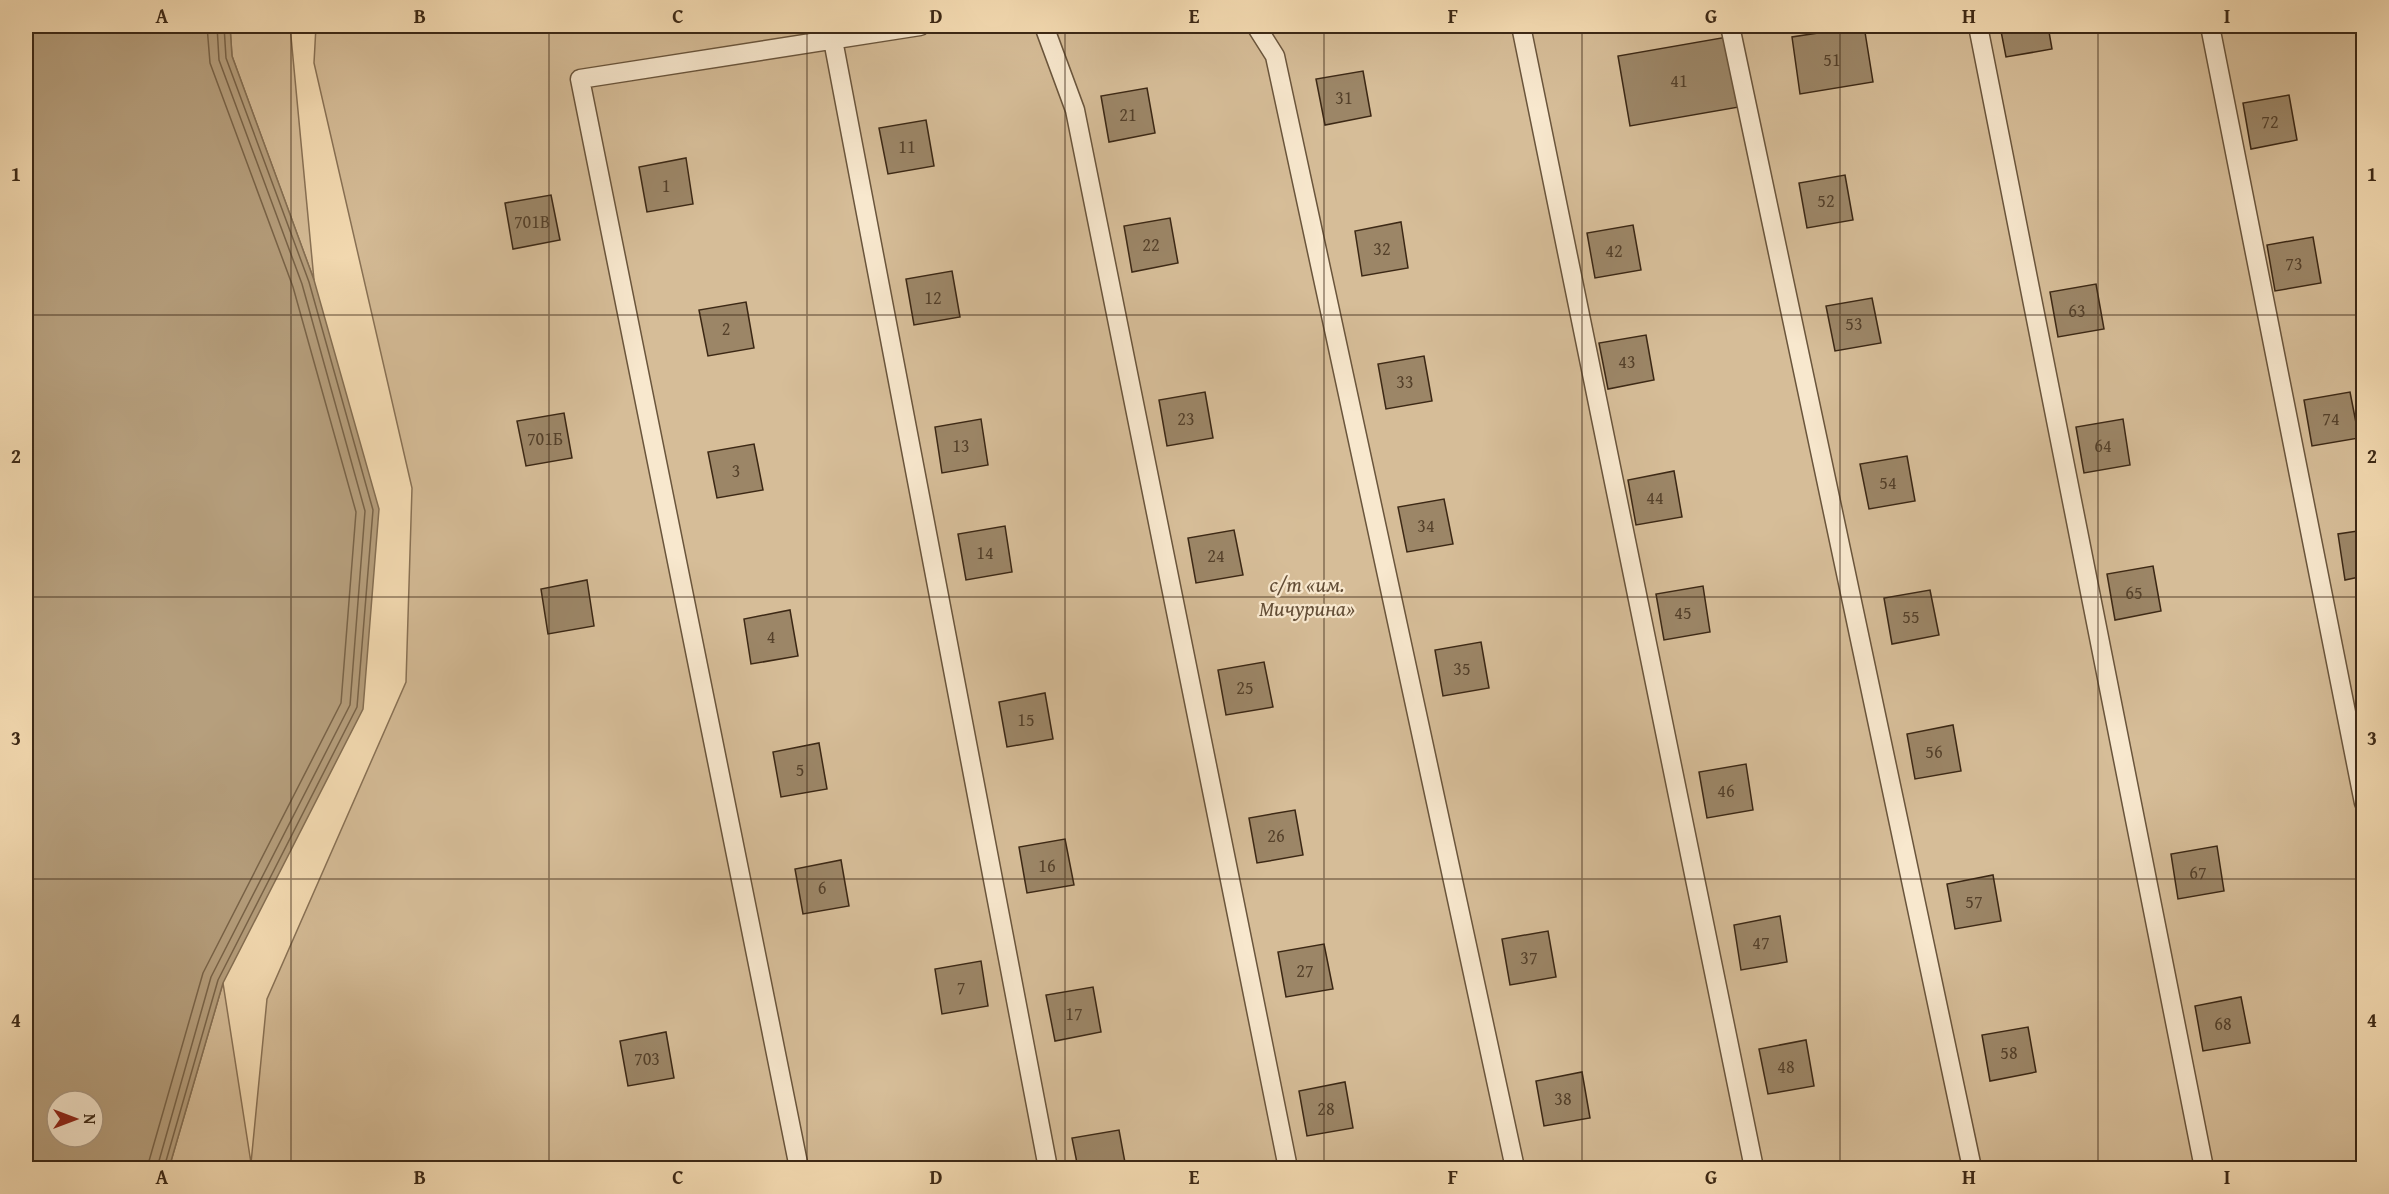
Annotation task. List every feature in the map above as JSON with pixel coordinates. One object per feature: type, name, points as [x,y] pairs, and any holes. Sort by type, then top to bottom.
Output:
[{"type":"lane","points":[[799,1168],[580,79],[921,26]]},
{"type":"lane","points":[[1044,26],[1075,110],[1288,1168]]},
{"type":"lane","points":[[1256,26],[1275,56],[1515,1168]]},
{"type":"lane","points":[[1521,26],[1754,1168]]},
{"type":"lane","points":[[1730,26],[1972,1168]]},
{"type":"lane","points":[[1978,26],[2204,1168]]},
{"type":"lane","points":[[2210,26],[2364,803]]},
{"type":"lane","points":[[833,40],[1048,1168]]},
{"type":"green space","points":[[230,26],[290,26],[314,280],[232,56]]},
{"type":"green space","name":"с/т «им. Мичурина»","points":[[316,26],[2363,26],[2363,1168],[169,1168],[223,983],[251,1163],[267,999],[406,682],[412,488],[314,63]]},
{"type":"water","points":[[26,26],[230,26],[232,56],[314,280],[379,509],[363,709],[223,983],[169,1168],[26,1168]]},
{"type":"building","points":[[1864,26],[1873,82],[1800,94],[1792,37]]},
{"type":"building","points":[[2000,26],[2048,26],[2052,49],[2006,57]]},
{"type":"building","points":[[1727,37],[1739,107],[1630,126],[1618,56]]},
{"type":"building","points":[[1363,71],[1371,116],[1325,125],[1316,79]]},
{"type":"building","points":[[1147,88],[1155,133],[1109,142],[1101,96]]},
{"type":"building","points":[[2289,95],[2297,140],[2251,149],[2243,103]]},
{"type":"building","points":[[926,120],[934,166],[888,174],[879,128]]},
{"type":"building","points":[[686,158],[693,204],[647,212],[639,167]]},
{"type":"building","points":[[1845,175],[1853,220],[1807,228],[1799,183]]},
{"type":"building","points":[[551,195],[560,240],[513,249],[505,203]]},
{"type":"building","points":[[1170,218],[1178,263],[1132,272],[1124,226]]},
{"type":"building","points":[[1401,222],[1408,268],[1362,276],[1355,231]]},
{"type":"building","points":[[1633,225],[1641,270],[1595,278],[1587,233]]},
{"type":"building","points":[[2313,237],[2321,283],[2275,291],[2267,245]]},
{"type":"building","points":[[952,271],[960,317],[914,325],[906,279]]},
{"type":"building","points":[[2096,284],[2104,329],[2058,337],[2050,292]]},
{"type":"building","points":[[1872,298],[1881,343],[1835,351],[1826,306]]},
{"type":"building","points":[[746,302],[754,348],[708,356],[699,310]]},
{"type":"building","points":[[1646,335],[1654,380],[1608,389],[1599,343]]},
{"type":"building","points":[[1424,356],[1432,401],[1386,409],[1378,364]]},
{"type":"building","points":[[1205,392],[1213,438],[1167,446],[1159,400]]},
{"type":"building","points":[[2350,392],[2359,438],[2312,446],[2304,400]]},
{"type":"building","points":[[564,413],[572,458],[526,466],[517,421]]},
{"type":"building","points":[[981,419],[988,465],[942,473],[935,427]]},
{"type":"building","points":[[2123,419],[2130,465],[2084,473],[2076,427]]},
{"type":"building","points":[[754,444],[763,490],[717,498],[708,452]]},
{"type":"building","points":[[1907,456],[1915,501],[1869,509],[1860,464]]},
{"type":"building","points":[[1674,471],[1682,517],[1636,525],[1628,480]]},
{"type":"building","points":[[1444,499],[1453,544],[1407,552],[1398,507]]},
{"type":"building","points":[[1005,526],[1012,572],[966,580],[958,534]]},
{"type":"building","points":[[1234,530],[1243,575],[1196,583],[1188,538]]},
{"type":"building","points":[[2364,530],[2364,576],[2345,580],[2338,534]]},
{"type":"building","points":[[2153,566],[2161,611],[2115,620],[2107,574]]},
{"type":"building","points":[[587,580],[594,626],[548,634],[541,589]]},
{"type":"building","points":[[1703,586],[1710,632],[1664,640],[1656,594]]},
{"type":"building","points":[[1930,590],[1939,635],[1892,644],[1884,598]]},
{"type":"building","points":[[790,610],[798,656],[751,664],[744,619]]},
{"type":"building","points":[[1481,642],[1489,688],[1443,696],[1435,650]]},
{"type":"building","points":[[1264,662],[1273,707],[1226,715],[1218,670]]},
{"type":"building","points":[[1045,693],[1053,739],[1007,747],[999,702]]},
{"type":"building","points":[[1953,725],[1961,771],[1915,779],[1907,734]]},
{"type":"building","points":[[819,743],[827,789],[781,797],[773,752]]},
{"type":"building","points":[[1746,764],[1753,810],[1707,818],[1699,772]]},
{"type":"building","points":[[1295,810],[1303,855],[1257,863],[1249,818]]},
{"type":"building","points":[[1065,839],[1074,885],[1027,893],[1019,847]]},
{"type":"building","points":[[2217,846],[2224,891],[2178,899],[2171,854]]},
{"type":"building","points":[[841,860],[849,906],[803,914],[795,869]]},
{"type":"building","points":[[1993,875],[2001,921],[1955,929],[1947,884]]},
{"type":"building","points":[[1780,916],[1787,962],[1741,970],[1734,925]]},
{"type":"building","points":[[1548,931],[1556,977],[1510,985],[1502,939]]},
{"type":"building","points":[[1324,944],[1333,989],[1286,997],[1278,952]]},
{"type":"building","points":[[981,961],[988,1006],[942,1014],[935,969]]},
{"type":"building","points":[[1093,987],[1101,1032],[1055,1041],[1046,995]]},
{"type":"building","points":[[2241,997],[2250,1043],[2203,1051],[2195,1006]]},
{"type":"building","points":[[2028,1027],[2036,1072],[1990,1081],[1982,1035]]},
{"type":"building","points":[[666,1032],[674,1078],[628,1086],[620,1041]]},
{"type":"building","points":[[1806,1040],[1814,1086],[1768,1094],[1759,1049]]},
{"type":"building","points":[[1582,1072],[1590,1118],[1544,1126],[1536,1081]]},
{"type":"building","points":[[1345,1082],[1353,1128],[1307,1136],[1299,1091]]},
{"type":"building","points":[[1119,1130],[1126,1168],[1078,1168],[1072,1138]]}]
